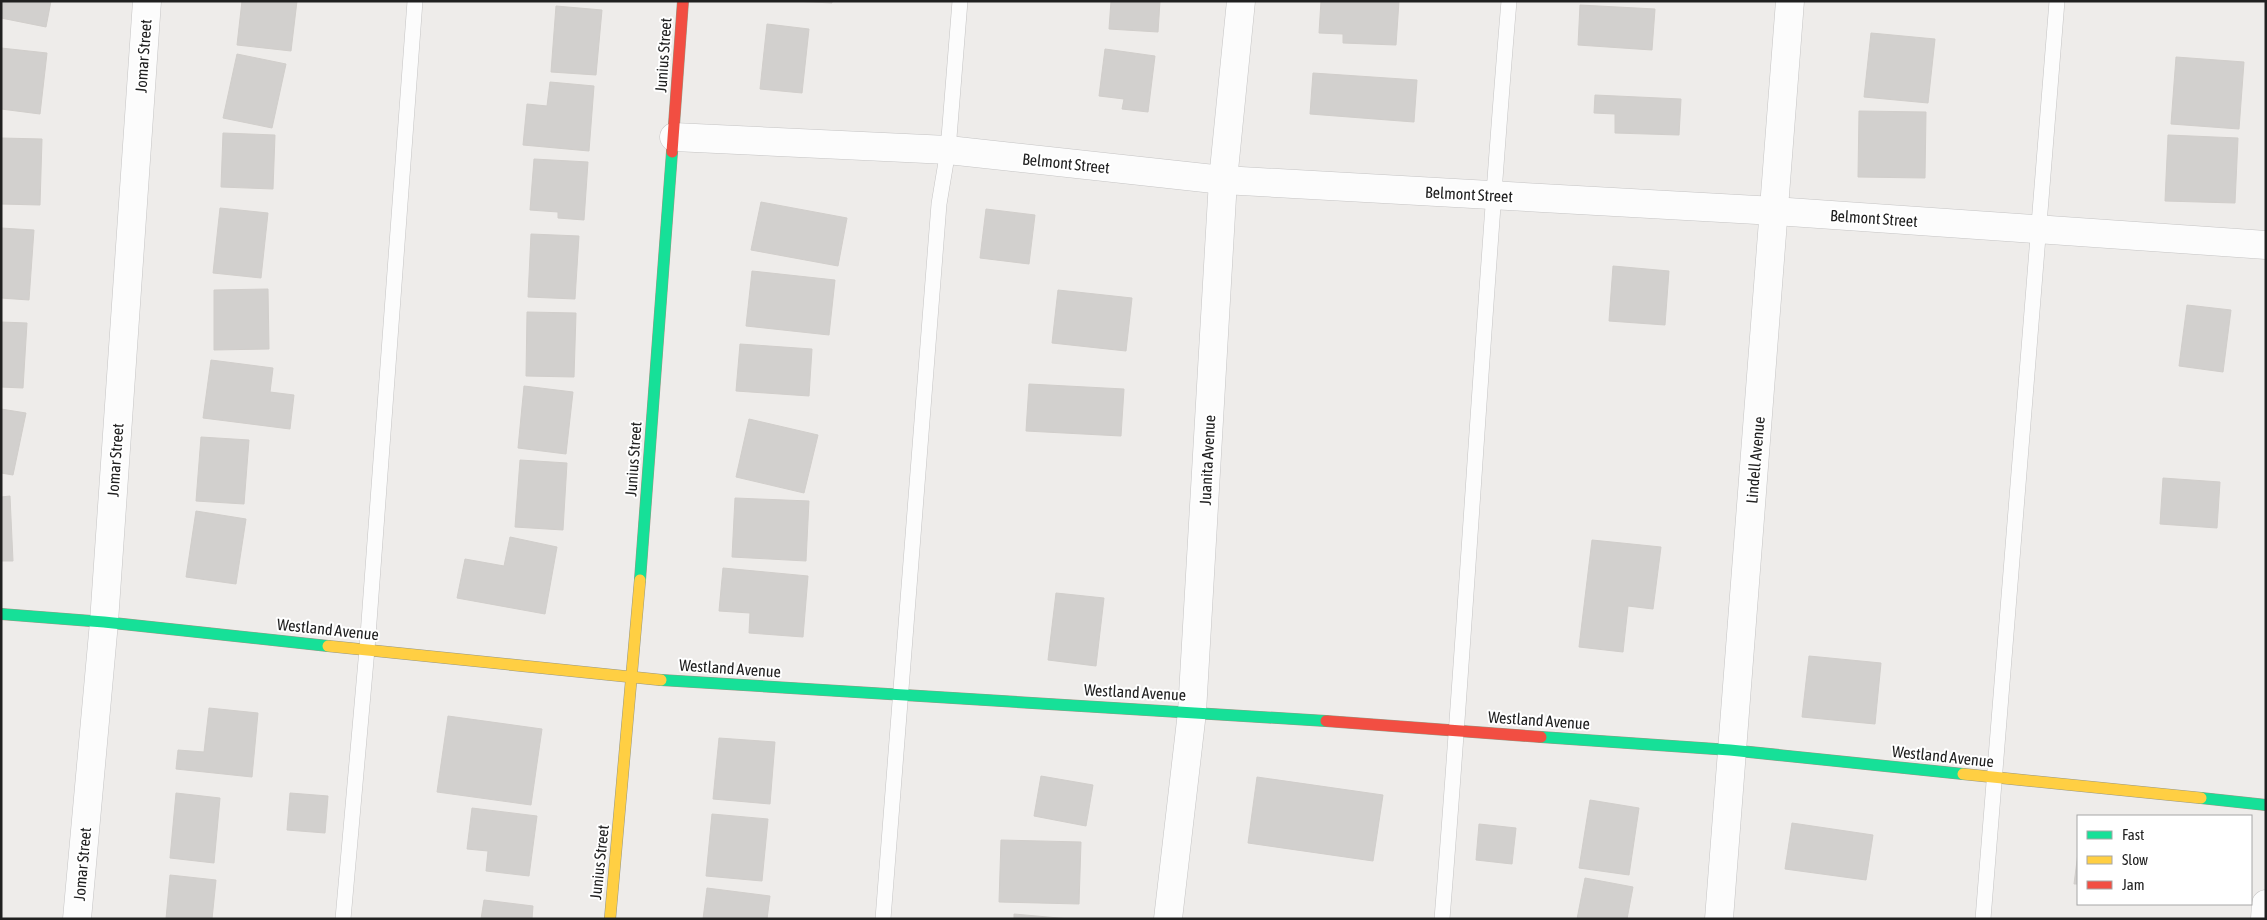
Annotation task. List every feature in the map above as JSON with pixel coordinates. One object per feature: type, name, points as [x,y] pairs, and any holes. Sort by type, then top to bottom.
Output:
[{"type":"street","name":"Jomar Street","points":[[77,919],[104,622],[147,1]]},
{"type":"street","name":"Junius Street","points":[[610,919],[633,678],[683,1]]},
{"type":"street","name":"Juanita Avenue","points":[[1168,919],[1192,712],[1223,180],[1241,1]]},
{"type":"street","name":"Lindell Avenue","points":[[1719,919],[1730,750],[1776,211],[1790,1]]},
{"type":"street","name":"Belmont Street","points":[[674,137],[948,150],[1223,180],[1776,211],[2266,245]]},
{"type":"street","name":"Westland Avenue","points":[[1,614],[104,622],[633,678],[1192,712],[1730,750],[2266,805]]},
{"type":"street","points":[[2265,919],[2266,904]]},
{"type":"lane","points":[[343,919],[367,649],[414,1]]},
{"type":"lane","points":[[883,919],[939,214],[948,150],[960,1]]},
{"type":"lane","points":[[1442,919],[1458,731],[1492,195],[1509,1]]},
{"type":"lane","points":[[1983,919],[2057,1]]},
{"type":"building","points":[[3,1],[51,1],[46,27],[1,18]]},
{"type":"building","points":[[242,1],[297,1],[291,51],[237,45]]},
{"type":"building","points":[[794,1],[832,1],[832,3]]},
{"type":"building","points":[[1111,1],[1160,1],[1158,32],[1109,29]]},
{"type":"building","points":[[1321,1],[1399,1],[1396,45],[1343,43],[1343,34],[1319,33]]},
{"type":"building","points":[[1580,5],[1655,9],[1652,50],[1578,45]]},
{"type":"building","points":[[556,6],[602,10],[596,75],[551,72]]},
{"type":"building","points":[[767,24],[809,29],[802,93],[760,89]]},
{"type":"building","points":[[1871,33],[1935,39],[1928,103],[1864,97]]},
{"type":"building","points":[[1,48],[47,53],[40,114],[1,109]]},
{"type":"building","points":[[1105,49],[1155,56],[1148,112],[1122,109],[1124,99],[1099,96]]},
{"type":"building","points":[[237,54],[286,64],[272,128],[223,118]]},
{"type":"building","points":[[2176,57],[2244,62],[2239,129],[2171,124]]},
{"type":"building","points":[[1313,73],[1417,80],[1414,122],[1310,114]]},
{"type":"building","points":[[550,82],[594,86],[589,151],[523,145],[527,104],[547,106]]},
{"type":"building","points":[[1595,95],[1681,99],[1679,135],[1615,133],[1615,114],[1594,113]]},
{"type":"building","points":[[1859,111],[1926,112],[1925,178],[1858,177]]},
{"type":"building","points":[[223,133],[275,135],[273,189],[221,187]]},
{"type":"building","points":[[2168,135],[2238,138],[2235,203],[2165,201]]},
{"type":"building","points":[[1,138],[42,139],[40,205],[1,204]]},
{"type":"building","points":[[534,159],[588,162],[584,220],[558,218],[558,212],[530,210]]},
{"type":"building","points":[[761,202],[847,218],[838,266],[751,250]]},
{"type":"building","points":[[220,208],[268,213],[261,278],[213,273]]},
{"type":"building","points":[[986,209],[1035,215],[1029,264],[980,258]]},
{"type":"building","points":[[1,228],[34,230],[29,300],[1,298]]},
{"type":"building","points":[[531,234],[579,236],[575,299],[528,297]]},
{"type":"building","points":[[1613,266],[1669,271],[1665,325],[1609,321]]},
{"type":"building","points":[[752,271],[835,280],[829,335],[746,326]]},
{"type":"building","points":[[268,289],[269,349],[214,350],[214,290]]},
{"type":"building","points":[[1058,290],[1132,298],[1126,351],[1052,343]]},
{"type":"building","points":[[2187,305],[2231,310],[2223,372],[2179,366]]},
{"type":"building","points":[[527,312],[576,313],[574,377],[526,376]]},
{"type":"building","points":[[1,322],[27,323],[23,388],[1,387]]},
{"type":"building","points":[[740,344],[812,349],[809,396],[736,391]]},
{"type":"building","points":[[211,360],[273,368],[270,392],[294,395],[290,429],[203,418]]},
{"type":"building","points":[[1029,384],[1124,389],[1121,436],[1026,431]]},
{"type":"building","points":[[524,386],[573,392],[566,454],[518,448]]},
{"type":"building","points":[[1,409],[26,413],[13,475],[1,473]]},
{"type":"building","points":[[749,419],[818,435],[804,493],[736,477]]},
{"type":"building","points":[[201,437],[249,440],[244,504],[196,501]]},
{"type":"building","points":[[520,460],[567,463],[563,530],[515,527]]},
{"type":"building","points":[[2163,478],[2220,482],[2217,528],[2160,524]]},
{"type":"building","points":[[10,496],[13,561],[1,561],[1,497]]},
{"type":"building","points":[[735,498],[809,501],[806,561],[732,557]]},
{"type":"building","points":[[196,511],[246,519],[236,584],[186,577]]},
{"type":"building","points":[[510,537],[557,547],[545,614],[457,598],[465,559],[504,566]]},
{"type":"building","points":[[1592,540],[1661,547],[1653,609],[1628,606],[1623,652],[1579,647]]},
{"type":"building","points":[[723,568],[808,576],[803,637],[749,633],[750,613],[719,611]]},
{"type":"building","points":[[1056,593],[1104,598],[1096,666],[1048,660]]},
{"type":"building","points":[[1809,656],[1881,663],[1875,724],[1802,717]]},
{"type":"building","points":[[209,708],[258,713],[252,777],[176,769],[178,750],[204,752]]},
{"type":"building","points":[[448,716],[542,729],[531,805],[437,792]]},
{"type":"building","points":[[719,738],[775,742],[770,804],[713,799]]},
{"type":"building","points":[[1041,776],[1093,785],[1086,826],[1034,816]]},
{"type":"building","points":[[1257,777],[1383,795],[1373,861],[1248,843]]},
{"type":"building","points":[[176,793],[220,798],[214,863],[170,858]]},
{"type":"building","points":[[290,793],[328,796],[325,833],[287,830]]},
{"type":"building","points":[[1590,800],[1639,808],[1629,875],[1579,868]]},
{"type":"building","points":[[472,808],[537,816],[529,876],[486,871],[488,851],[467,849]]},
{"type":"building","points":[[712,814],[768,819],[762,881],[706,876]]},
{"type":"building","points":[[1792,823],[1873,835],[1866,880],[1785,869]]},
{"type":"building","points":[[1479,824],[1516,828],[1512,864],[1476,860]]},
{"type":"building","points":[[1001,840],[1081,842],[1079,904],[999,902]]},
{"type":"building","points":[[2077,861],[2077,884],[2074,884]]},
{"type":"building","points":[[170,875],[216,880],[212,919],[166,919]]},
{"type":"building","points":[[1585,878],[1633,887],[1627,919],[1577,919]]},
{"type":"building","points":[[707,888],[770,896],[767,919],[703,919]]},
{"type":"building","points":[[484,900],[533,906],[532,919],[481,919]]},
{"type":"building","points":[[1014,914],[1070,919],[1014,919]]},
{"type":"traffic: fast","points":[[640,580],[672,152]]},
{"type":"traffic: fast","points":[[1,614],[104,622],[328,646]]},
{"type":"traffic: fast","points":[[661,680],[1326,721]]},
{"type":"traffic: fast","points":[[1541,737],[1730,750],[1963,774]]},
{"type":"traffic: fast","points":[[2201,798],[2266,805]]},
{"type":"traffic: slow","points":[[610,919],[640,580]]},
{"type":"traffic: slow","points":[[328,646],[661,680]]},
{"type":"traffic: slow","points":[[1963,774],[2201,798]]},
{"type":"traffic: jam","points":[[672,152],[683,1]]},
{"type":"traffic: jam","points":[[1326,721],[1541,737]]}]
